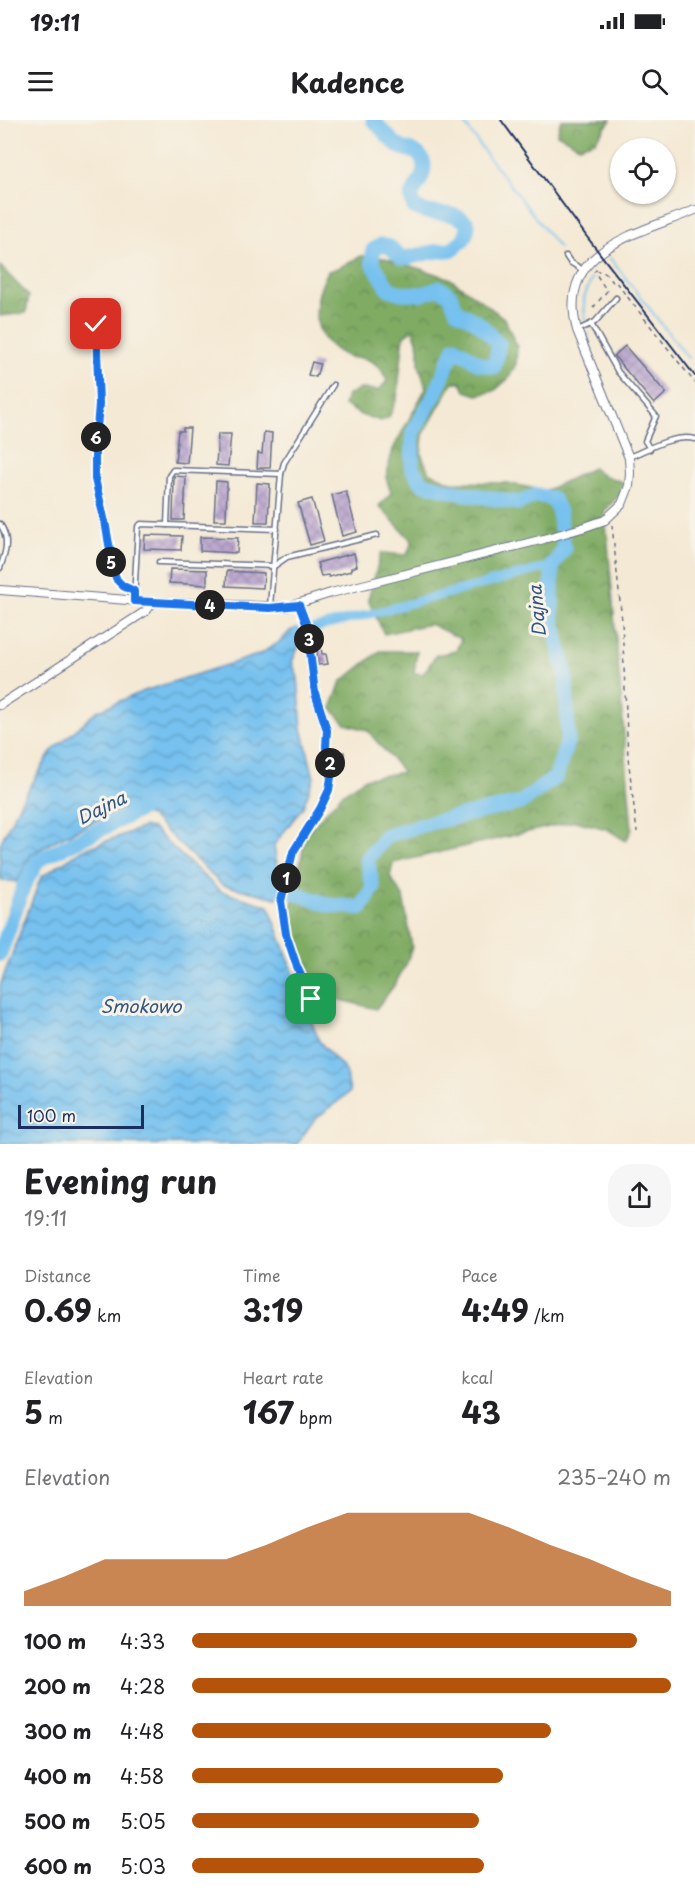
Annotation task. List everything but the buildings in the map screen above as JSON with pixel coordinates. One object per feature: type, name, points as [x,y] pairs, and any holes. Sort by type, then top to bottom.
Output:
[{"type":"street","points":[[0,590],[134,601],[270,608],[299,605],[331,593],[543,539],[605,519],[626,498],[630,473],[628,458],[577,330],[573,312],[577,283],[583,270],[609,245],[695,210]]},
{"type":"street","points":[[0,705],[146,611],[153,602]]},
{"type":"street","points":[[299,605],[307,626],[315,693],[327,730]]},
{"type":"lane","points":[[566,256],[570,262],[583,270]]},
{"type":"lane","points":[[577,330],[591,324],[616,298]]},
{"type":"lane","points":[[591,324],[618,372],[656,416],[645,441],[650,449]]},
{"type":"lane","points":[[270,608],[281,474],[284,462],[333,385]]},
{"type":"lane","points":[[628,458],[680,438],[695,439]]},
{"type":"lane","points":[[167,525],[169,476],[173,470],[281,474]]},
{"type":"lane","points":[[0,524],[7,542],[0,568]]},
{"type":"lane","points":[[134,601],[138,527],[141,524],[277,529]]},
{"type":"lane","points":[[159,562],[274,566],[287,557],[377,535]]},
{"type":"path","points":[[593,308],[607,291],[591,269],[594,265]]},
{"type":"path","points":[[593,270],[605,273],[613,282],[615,281],[695,383]]},
{"type":"path","points":[[624,302],[628,299]]},
{"type":"path","points":[[96,324],[99,404],[95,479],[114,573],[123,586],[134,591]]},
{"type":"path","points":[[611,515],[622,621],[628,757],[637,832]]},
{"type":"path","points":[[315,1023],[311,999],[286,934],[281,901],[293,852],[329,790],[332,771],[326,747],[327,730]]},
{"type":"green space","points":[[561,120],[611,120],[595,141],[579,146],[557,134]]},
{"type":"green space","points":[[362,256],[385,258],[449,278],[505,319],[517,347],[516,364],[508,379],[494,391],[477,395],[465,391],[461,382],[453,382],[423,435],[421,454],[429,472],[451,482],[508,483],[545,491],[593,468],[600,474],[622,482],[621,493],[604,512],[632,829],[626,841],[607,829],[575,821],[393,863],[390,877],[403,896],[412,947],[406,965],[376,1009],[337,999],[321,993],[310,985],[288,923],[306,834],[342,794],[364,779],[403,772],[367,730],[346,724],[331,708],[341,682],[380,651],[417,651],[414,673],[423,674],[436,655],[456,651],[461,639],[430,624],[384,634],[368,600],[381,553],[407,555],[412,541],[379,506],[391,493],[386,477],[393,449],[426,388],[419,365],[419,346],[413,330],[404,335],[397,398],[389,417],[381,421],[361,415],[344,405],[347,395],[360,389],[379,390],[387,381],[383,372],[374,363],[365,359],[348,357],[334,349],[325,340],[317,319],[318,296],[328,271]]},
{"type":"green space","points":[[0,266],[29,296],[26,313],[0,316]]},
{"type":"water","points":[[297,628],[298,648],[292,662],[298,678],[302,728],[314,778],[303,807],[274,845],[280,881],[277,898],[222,885],[150,816],[121,809],[52,842],[31,855],[17,882],[2,880],[0,877],[0,844],[20,803],[52,751],[97,711],[144,691],[258,655],[280,642],[290,631]]},
{"type":"water","name":"Smokowo","points":[[144,827],[152,828],[220,891],[269,906],[319,1041],[346,1071],[350,1092],[314,1120],[297,1144],[0,1144],[0,986],[41,877],[82,850]]},
{"type":"waterway","name":"Dajna","points":[[260,881],[330,905],[361,908],[373,888],[367,859],[387,835],[429,823],[520,803],[556,777],[568,739],[566,676],[552,617],[552,566],[564,549],[559,512],[553,499],[536,495],[519,503],[456,492],[422,483],[412,468],[413,432],[435,394],[455,347],[480,364],[494,367],[499,344],[479,323],[457,311],[450,295],[440,288],[422,294],[402,293],[389,289],[372,262],[373,250],[381,245],[390,247],[402,258],[451,250],[463,239],[468,224],[456,216],[414,207],[411,196],[424,169],[422,159],[418,154],[396,144],[373,120]]},
{"type":"waterway","points":[[462,120],[559,248]]},
{"type":"waterway","points":[[610,258],[688,358]]},
{"type":"waterway","points":[[585,320],[584,298],[592,278]]},
{"type":"waterway","points":[[589,333],[587,337],[594,358]]},
{"type":"waterway","points":[[297,633],[552,566]]},
{"type":"waterway","name":"Dajna","points":[[0,954],[24,885],[38,860],[148,806],[152,808]]},
{"type":"railway","points":[[501,120],[587,237],[695,376]]},
{"type":"route","points":[[96,324],[99,404],[95,479],[111,561],[117,580],[134,591],[134,601],[270,608],[299,605],[307,626],[315,693],[327,730],[326,747],[332,771],[329,790],[320,809],[293,852],[281,901],[286,934],[311,999]]}]
